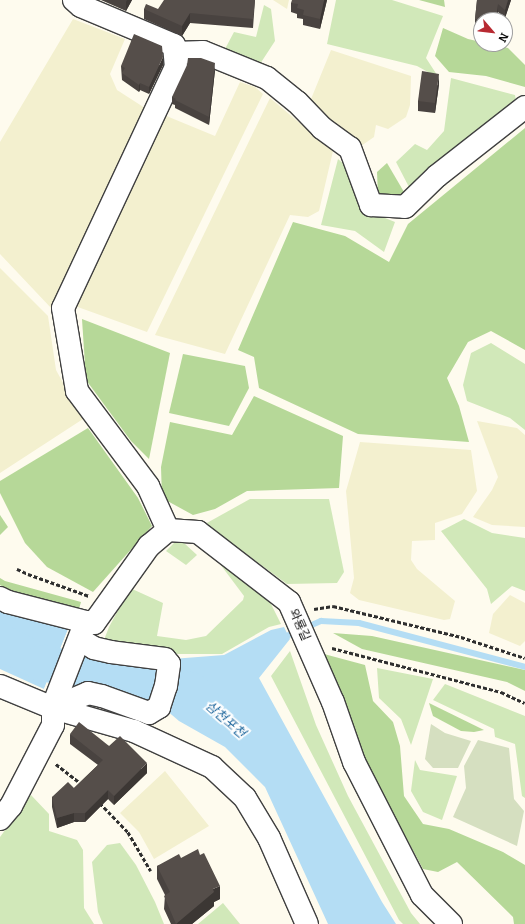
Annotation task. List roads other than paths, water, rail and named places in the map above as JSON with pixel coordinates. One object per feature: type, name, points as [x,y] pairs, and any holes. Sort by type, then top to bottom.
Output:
[{"type":"street","points":[[0,819],[11,806],[53,725],[53,707],[82,631],[94,623],[149,546],[168,530],[148,486],[77,391],[63,308],[176,67],[174,45],[80,6],[74,0]]},
{"type":"street","points":[[175,53],[203,52],[267,78],[297,102],[322,128],[350,148],[371,205],[405,207],[437,176],[525,107]]},
{"type":"street","name":"와룡길","points":[[168,530],[198,532],[289,602],[333,702],[354,762],[422,895],[445,921]]},
{"type":"street","points":[[0,598],[82,631],[94,648],[111,652],[165,659],[169,664],[166,686],[159,707],[149,713],[102,696],[88,693],[53,707]]},
{"type":"street","points":[[0,686],[53,707],[134,731],[212,767],[245,798],[269,838],[307,924]]},
{"type":"water","points":[[0,610],[69,627],[44,689],[0,669]]},
{"type":"water","points":[[284,627],[290,639],[259,678],[382,902],[396,924],[328,924],[265,787],[225,747],[179,721],[165,709],[172,659],[224,655],[271,630]]},
{"type":"waterway","points":[[282,638],[321,621],[359,623],[525,667]]},
{"type":"waterway","name":"삼천포천","points":[[0,641],[41,663],[191,690],[201,699]]}]
